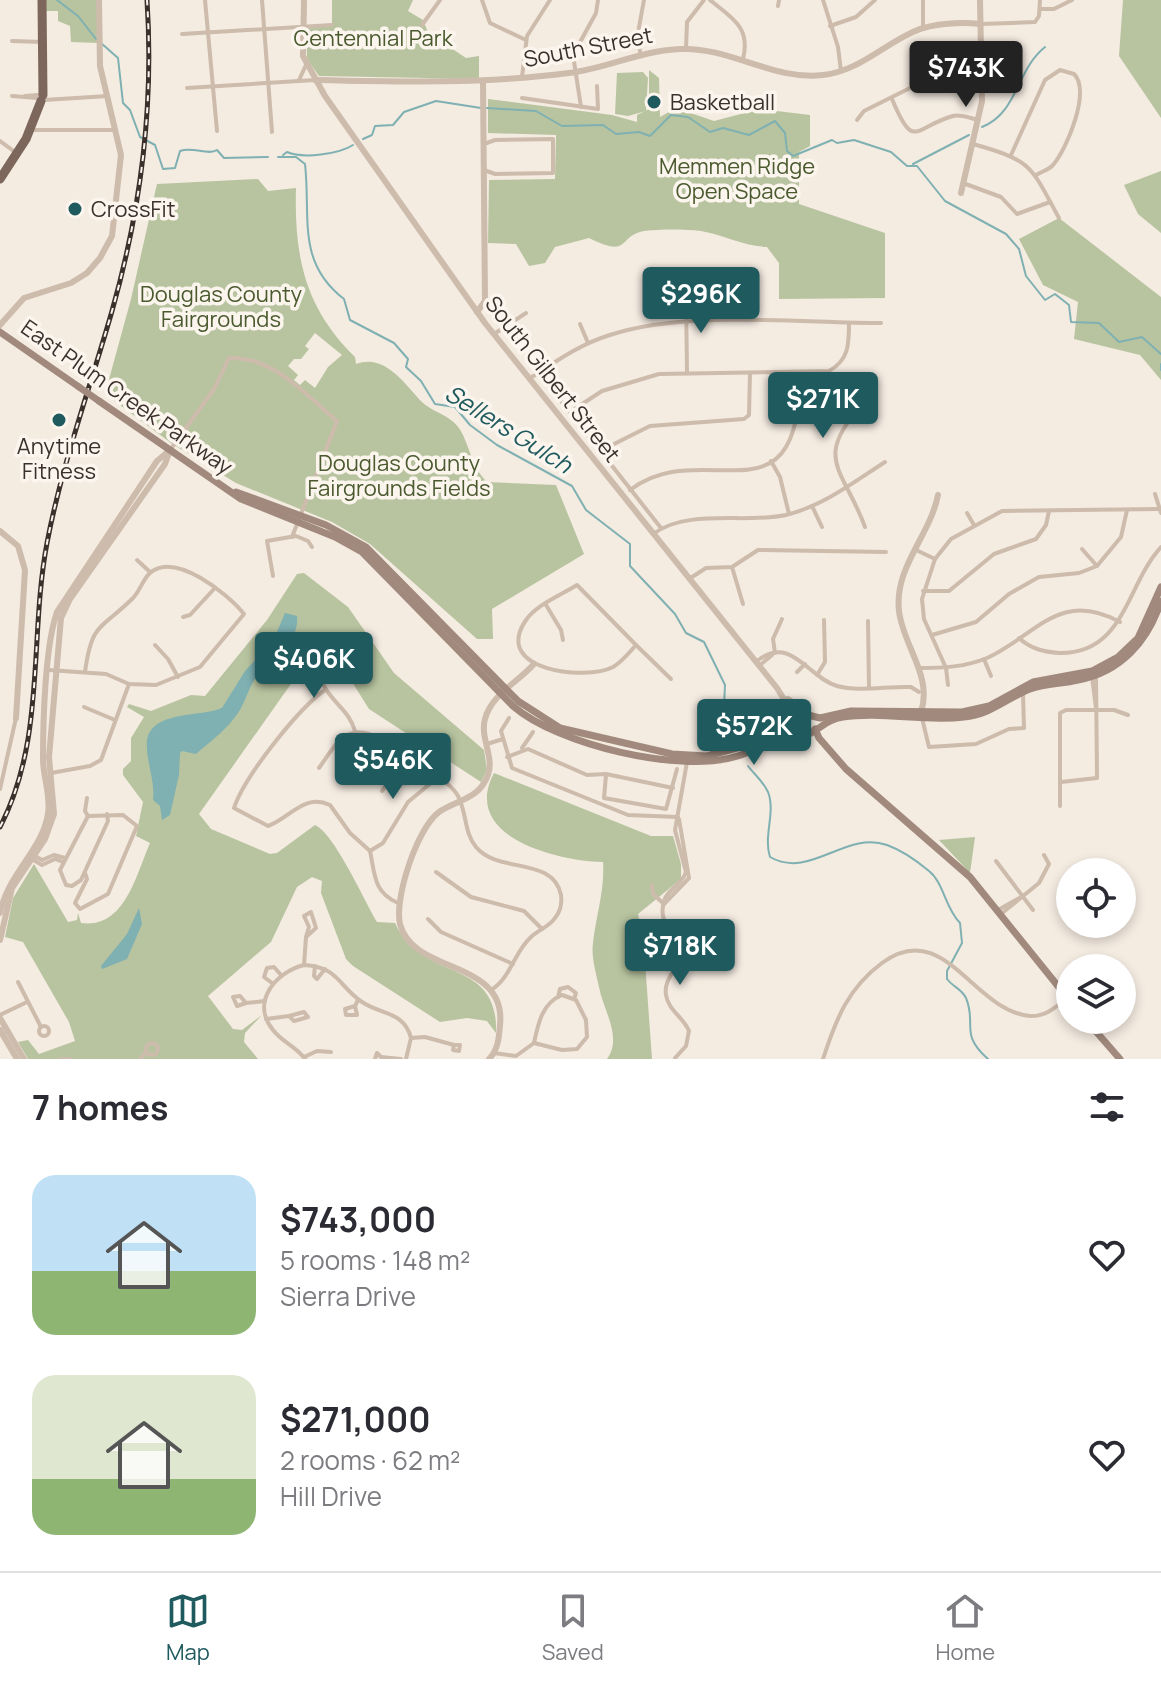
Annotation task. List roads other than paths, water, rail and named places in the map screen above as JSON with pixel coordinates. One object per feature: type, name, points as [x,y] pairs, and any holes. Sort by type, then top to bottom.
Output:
[{"type":"main road","points":[[0,179],[30,130],[36,114],[42,82],[42,1]]},
{"type":"main road","name":"East Plum Creek Parkway","points":[[0,332],[241,499],[298,518],[348,543],[368,557],[504,692],[529,711],[560,728],[687,759],[735,757],[790,733],[811,733],[816,728]]},
{"type":"main road","points":[[1093,674],[1133,644],[1146,624],[1161,587]]},
{"type":"main road","points":[[859,716],[973,716],[1020,692],[1093,674],[1116,665],[1138,647],[1161,601]]},
{"type":"main road","points":[[836,758],[811,715],[851,711],[922,715]]},
{"type":"main road","points":[[816,728],[838,718],[887,712]]},
{"type":"main road","name":"East Plum Creek Parkway","points":[[687,759],[734,751],[811,715]]},
{"type":"main road","points":[[797,720],[802,733],[836,758],[952,859],[1000,912],[1056,983]]},
{"type":"main road","points":[[1098,1034],[1120,1059]]},
{"type":"street","points":[[0,325],[10,311],[29,295],[79,279],[96,264],[107,246],[116,169],[116,130],[99,55],[99,0]]},
{"type":"street","points":[[205,0],[217,131]]},
{"type":"street","points":[[262,0],[272,132]]},
{"type":"street","points":[[297,81],[304,76],[306,65],[304,0]]},
{"type":"street","points":[[422,25],[440,0]]},
{"type":"street","points":[[482,0],[485,16],[493,26],[526,40]]},
{"type":"street","points":[[523,79],[526,40],[550,0]]},
{"type":"street","points":[[581,107],[574,73],[575,47],[593,20],[598,0]]},
{"type":"street","points":[[641,56],[637,38],[644,0]]},
{"type":"street","points":[[686,49],[687,22],[707,0],[740,26],[745,42],[743,59]]},
{"type":"street","points":[[823,0],[841,71]]},
{"type":"street","points":[[830,26],[856,17],[875,0]]},
{"type":"street","points":[[923,0],[923,29]]},
{"type":"street","points":[[961,193],[979,120],[984,72],[980,0]]},
{"type":"street","points":[[981,24],[1029,24],[1038,20],[1040,0]]},
{"type":"street","points":[[1041,9],[1054,9],[1072,0]]},
{"type":"street","name":"South Street","points":[[187,88],[315,80],[483,83],[574,73],[641,56],[686,49],[743,59],[796,75],[841,71],[923,29],[981,24]]},
{"type":"street","points":[[182,34],[332,25]]},
{"type":"street","points":[[12,41],[42,42]]},
{"type":"street","name":"South Gilbert Street","points":[[306,65],[477,312],[777,688],[797,720]]},
{"type":"street","points":[[1011,155],[1047,76],[1060,70],[1074,74],[1082,90],[1080,108],[1053,166],[1036,175]]},
{"type":"street","points":[[857,120],[864,111],[936,75],[998,73]]},
{"type":"street","points":[[325,96],[325,86],[332,81]]},
{"type":"street","points":[[477,312],[485,301],[483,83]]},
{"type":"street","points":[[522,98],[598,109],[597,86]]},
{"type":"street","points":[[76,92],[76,99]]},
{"type":"street","points":[[12,96],[76,99],[108,96]]},
{"type":"street","points":[[892,99],[902,124],[913,131],[926,130],[953,116],[979,120]]},
{"type":"street","points":[[30,130],[116,130]]},
{"type":"street","points":[[484,144],[495,140],[553,139],[553,173],[495,174],[484,170]]},
{"type":"street","points":[[0,141],[17,153]]},
{"type":"street","points":[[973,144],[1027,163],[1059,218]]},
{"type":"street","points":[[963,183],[1001,197],[1017,214],[1050,202]]},
{"type":"street","points":[[686,299],[687,372]]},
{"type":"street","points":[[0,314],[10,311]]},
{"type":"street","points":[[494,334],[526,313]]},
{"type":"street","points":[[529,379],[588,343],[644,326],[686,322],[881,323]]},
{"type":"street","points":[[570,412],[618,384],[659,374],[829,371],[841,363],[849,345],[849,323]]},
{"type":"street","points":[[580,324],[588,343]]},
{"type":"street","points":[[0,940],[12,888],[52,821],[54,798],[47,773],[52,670],[66,606],[165,464],[170,450],[214,389],[229,358],[270,367],[337,421],[292,537]]},
{"type":"street","points":[[539,373],[661,528]]},
{"type":"street","points":[[600,451],[650,426],[744,419],[749,415],[750,373]]},
{"type":"street","points":[[630,490],[673,472],[741,471],[771,461],[785,449],[798,424],[800,373]]},
{"type":"street","points":[[864,403],[846,423],[837,440],[836,465],[865,527]]},
{"type":"street","points":[[771,461],[780,477],[789,514]]},
{"type":"street","points":[[653,534],[674,522],[757,520],[789,514],[812,506],[885,462]]},
{"type":"street","points":[[948,685],[946,668],[923,612],[923,591],[935,559],[951,539],[1002,511],[1160,511],[1155,494]]},
{"type":"street","points":[[922,715],[923,679],[898,607],[901,581],[932,516],[938,495]]},
{"type":"street","points":[[812,506],[822,527]]},
{"type":"street","points":[[923,591],[949,591],[994,554],[1036,539],[1046,525],[1049,510]]},
{"type":"street","points":[[932,635],[976,622],[1009,594],[1039,577],[1079,573],[1097,566],[1121,537],[1127,510]]},
{"type":"street","points":[[967,513],[974,525]]},
{"type":"street","points":[[0,531],[18,546],[25,570],[16,718],[0,789]]},
{"type":"street","points":[[273,576],[265,544],[270,539],[292,537],[308,541],[312,547]]},
{"type":"street","points":[[1019,638],[1037,650],[1075,651],[1105,639],[1120,622],[1140,575],[1161,547]]},
{"type":"street","points":[[914,549],[935,559]]},
{"type":"street","points":[[1082,549],[1097,566]]},
{"type":"street","points":[[689,579],[706,568],[732,567],[758,550],[886,552]]},
{"type":"street","points":[[137,560],[150,572]]},
{"type":"street","points":[[52,670],[111,675],[129,684],[147,687],[200,667],[244,614],[189,570],[164,566],[150,572],[133,597],[94,633],[85,672]]},
{"type":"street","points":[[732,567],[743,604]]},
{"type":"street","points":[[636,645],[608,669],[553,671],[533,665],[521,647],[522,628],[527,618],[579,585],[593,605],[636,645],[671,679]]},
{"type":"street","points":[[183,617],[190,615],[214,589]]},
{"type":"street","points":[[546,605],[561,630],[563,640]]},
{"type":"street","points":[[919,668],[946,668],[984,659],[1048,617],[1067,611],[1092,611],[1120,622]]},
{"type":"street","points":[[775,653],[773,639],[782,619]]},
{"type":"street","points":[[817,675],[825,662],[824,620]]},
{"type":"street","points":[[868,621],[869,687]]},
{"type":"street","points":[[155,645],[178,677]]},
{"type":"street","points":[[757,664],[775,653],[794,655],[817,675],[836,685],[907,687],[919,692]]},
{"type":"street","points":[[984,659],[991,676]]},
{"type":"street","points":[[797,672],[805,664]]},
{"type":"street","points":[[533,665],[504,692],[485,717],[483,727],[491,757],[488,777],[476,793],[439,812],[427,825],[398,903],[401,927],[418,949],[476,976],[490,990],[501,1019],[492,1056],[516,1056],[534,1043],[539,1020],[558,997],[560,989],[568,987],[576,993],[574,999],[586,1020],[584,1044],[562,1050],[534,1043]]},
{"type":"street","points":[[327,668],[321,680],[325,690],[347,712],[355,731],[379,740],[453,789],[460,800],[469,835],[482,854],[496,862],[535,869],[554,880],[561,895],[560,909],[527,942],[501,982],[490,990]]},
{"type":"street","points":[[919,668],[919,692],[929,747],[961,746],[1009,729],[1024,728],[1020,692]]},
{"type":"street","points":[[1061,782],[1097,778],[1097,710],[1093,674]]},
{"type":"street","points":[[47,773],[90,766],[101,760],[129,684]]},
{"type":"street","name":"South Gilbert Street","points":[[777,688],[811,715]]},
{"type":"street","points":[[325,690],[309,702],[289,727],[234,808],[268,826],[280,822],[302,804],[322,801],[330,805],[350,833],[370,851],[375,883],[383,895],[398,903]]},
{"type":"street","points":[[84,707],[115,720]]},
{"type":"street","points":[[1060,806],[1060,713],[1066,710],[1097,710],[1128,715]]},
{"type":"street","points":[[509,718],[502,726],[512,768],[634,815],[678,817]]},
{"type":"street","points":[[319,768],[337,742],[355,731]]},
{"type":"street","points":[[507,757],[522,748],[533,732]]},
{"type":"street","points":[[487,744],[503,739]]},
{"type":"street","points":[[350,778],[379,740]]},
{"type":"street","points":[[522,748],[587,775],[606,774],[673,788]]},
{"type":"street","points":[[382,791],[406,757]]},
{"type":"street","points":[[675,1058],[686,1046],[689,1031],[666,995],[667,980],[682,952],[679,940],[664,924],[664,904],[690,871],[678,817],[687,759]]},
{"type":"street","points":[[606,774],[602,796],[666,809],[677,769]]},
{"type":"street","points":[[370,851],[383,843],[408,802],[437,778]]},
{"type":"street","points":[[87,798],[85,811],[88,816]]},
{"type":"street","points":[[634,815],[635,804]]},
{"type":"street","points":[[88,816],[59,875],[66,885],[78,884],[85,873],[108,821],[107,814]]},
{"type":"street","points":[[85,873],[87,879],[75,903],[80,909],[108,894],[137,826],[123,815],[88,816]]},
{"type":"street","points":[[1000,912],[1023,896],[1046,872],[1049,864],[1044,855]]},
{"type":"street","points":[[32,856],[42,865],[55,859],[64,860]]},
{"type":"street","points":[[0,913],[7,886],[32,856]]},
{"type":"street","points":[[996,861],[1033,910]]},
{"type":"street","points":[[436,872],[471,897],[524,911],[542,929]]},
{"type":"street","points":[[652,885],[653,894],[664,904]]},
{"type":"street","points":[[304,965],[306,937],[309,927],[304,916],[311,912],[316,928],[306,937]]},
{"type":"street","points":[[428,919],[441,932],[513,964]]},
{"type":"street","points":[[823,1059],[842,1005],[869,973],[900,951],[916,949],[931,952],[1011,1012],[1042,1015],[1056,1007]]},
{"type":"street","points":[[331,1052],[317,1051],[305,1058],[275,1033],[266,1019],[265,1001],[272,983],[281,975],[304,965],[326,969],[341,979],[358,1000],[395,1015],[405,1024],[411,1038],[404,1059],[379,1058]]},
{"type":"street","points":[[315,966],[317,979],[326,969]]},
{"type":"street","points":[[272,983],[264,977],[267,968],[274,967],[281,975]]},
{"type":"street","points":[[18,982],[41,1027]]},
{"type":"street","points":[[558,997],[574,999]]},
{"type":"street","points":[[355,1006],[358,1000]]},
{"type":"street","points":[[246,1003],[265,1001]]},
{"type":"street","points":[[24,1059],[0,1017],[27,1002]]},
{"type":"street","points":[[266,1019],[289,1016]]},
{"type":"street","points":[[1,1034],[17,1059]]},
{"type":"street","points":[[411,1038],[425,1037],[454,1045]]},
{"type":"street","points":[[140,1059],[148,1056]]},
{"type":"street","points":[[60,1059],[69,1059]]},
{"type":"water","points":[[285,613],[297,616],[293,636],[253,682],[235,717],[196,754],[180,753],[179,775],[170,815],[162,820],[160,806],[153,800],[148,736],[163,721],[222,708],[245,671],[273,641]]},
{"type":"water","points":[[139,908],[142,924],[127,959],[102,969],[101,966],[127,934]]},
{"type":"waterway","name":"Sellers Gulch","points":[[57,0],[78,16],[96,39]]},
{"type":"waterway","name":"Sellers Gulch","points":[[101,43],[118,58],[123,103],[130,110],[140,137],[155,145],[163,169],[175,168],[180,151],[185,150],[217,150],[224,158],[268,157]]},
{"type":"waterway","points":[[982,127],[1003,112],[1035,56],[1045,47]]},
{"type":"waterway","points":[[363,139],[372,135],[375,126],[393,125],[404,112],[436,101],[481,108]]},
{"type":"waterway","points":[[487,108],[536,111],[562,126],[603,125],[616,134],[639,132],[650,136],[671,115],[688,117],[710,132],[723,128],[749,135],[775,121],[785,133],[787,151],[793,156],[832,140],[837,143],[854,140],[891,152],[907,166],[917,166],[945,201],[1006,234],[1019,249],[1026,276],[1045,300],[1055,294],[1069,305],[1071,322],[1099,323],[1119,342],[1142,337],[1161,354]]},
{"type":"waterway","points":[[913,164],[969,135]]},
{"type":"waterway","points":[[283,155],[287,152],[321,154],[353,145]]},
{"type":"waterway","name":"Sellers Gulch","points":[[278,157],[296,157],[305,164],[312,254],[318,270],[344,299],[350,320],[394,343],[408,359],[406,367],[421,381],[435,404],[455,407],[470,425],[497,445],[572,486],[586,510],[630,544],[630,566],[675,614],[686,633],[704,642],[725,685],[724,706],[738,738]]},
{"type":"waterway","points":[[1161,364],[1161,370]]},
{"type":"waterway","name":"Sellers Gulch","points":[[748,766],[764,784],[770,800],[770,857],[799,863],[872,842],[898,850],[934,876],[960,923],[962,943],[947,971],[947,979],[966,998],[971,1036],[988,1059]]},
{"type":"railway","points":[[0,827],[24,759],[30,724],[42,579],[53,514],[112,311],[138,196],[149,79],[147,0]]},
{"type":"place","name":"Basketball","points":[[654,102]]},
{"type":"place","name":"CrossFit","points":[[75,209]]},
{"type":"place","name":"Anytime Fitness","points":[[59,420]]},
{"type":"park label","name":"Centennial Park","points":[[373,38]]},
{"type":"park label","name":"Memmen Ridge Open Space","points":[[737,178]]},
{"type":"park label","name":"Douglas County Fairgrounds","points":[[221,306]]},
{"type":"park label","name":"Douglas County Fairgrounds Fields","points":[[399,476]]}]
